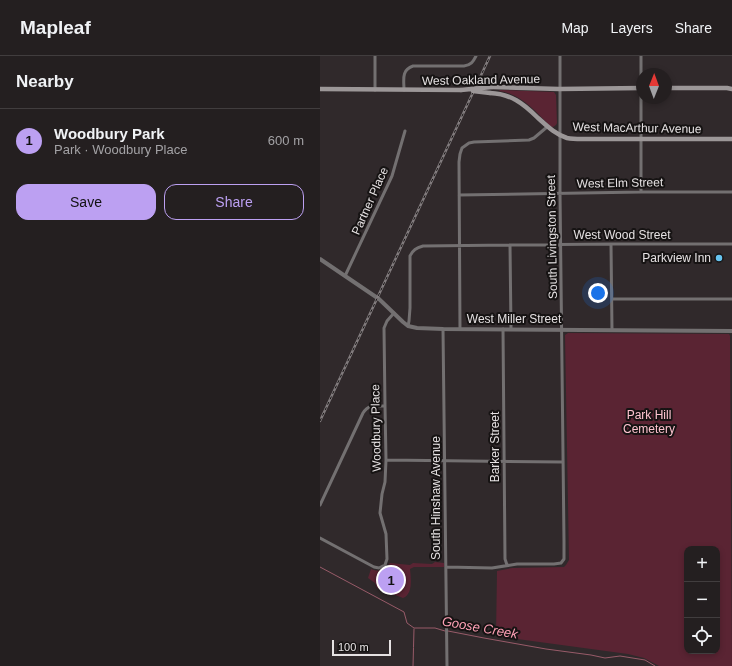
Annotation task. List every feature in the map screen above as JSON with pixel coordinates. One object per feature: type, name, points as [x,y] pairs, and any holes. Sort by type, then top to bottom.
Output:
[{"type":"main road","name":"West Oakland Avenue","points":[[320,90],[461,90],[492,87],[559,89],[636,88]]},
{"type":"main road","points":[[672,88],[732,89]]},
{"type":"main road","name":"West MacArthur Avenue","points":[[461,90],[497,93],[516,99],[547,127],[566,138],[582,140],[732,139]]},
{"type":"street","points":[[375,56],[375,90]]},
{"type":"street","points":[[404,90],[404,73],[410,67],[464,66],[471,64],[476,56]]},
{"type":"street","name":"South Livingston Street","points":[[507,565],[558,564],[563,561],[564,556],[559,89],[560,56]]},
{"type":"street","points":[[641,56],[641,68]]},
{"type":"street","points":[[641,192],[642,104]]},
{"type":"street","points":[[460,329],[460,154],[462,148],[465,145],[474,142],[529,140],[534,138],[547,127]]},
{"type":"street","name":"Partner Place","points":[[345,276],[392,176],[405,131]]},
{"type":"street","name":"West Elm Street","points":[[460,195],[732,192]]},
{"type":"street","points":[[611,244],[612,330]]},
{"type":"street","name":"West Wood Street","points":[[408,326],[410,321],[410,256],[416,248],[423,246],[732,244]]},
{"type":"street","points":[[510,245],[511,329]]},
{"type":"street","points":[[320,259],[379,299],[408,326]]},
{"type":"street","points":[[612,299],[732,299]]},
{"type":"street","name":"Woodbury Place","points":[[320,538],[374,567],[379,568],[386,565],[386,534],[380,513],[382,494],[386,482],[384,328],[387,321],[394,313]]},
{"type":"street","name":"West Miller Street","points":[[408,326],[416,328],[443,329],[732,331]]},
{"type":"street","name":"South Hinshaw Avenue","points":[[443,329],[446,461],[447,666]]},
{"type":"street","name":"Barker Street","points":[[503,329],[505,559],[507,565]]},
{"type":"street","points":[[320,505],[363,413],[370,406],[385,406]]},
{"type":"street","points":[[386,460],[563,462]]},
{"type":"street","points":[[446,567],[492,568],[507,565]]},
{"type":"green space","points":[[499,91],[554,92],[556,95],[556,125],[553,127],[550,126],[521,99]]},
{"type":"green space","name":"Park Hill Cemetery","points":[[568,333],[729,334],[732,666],[659,666],[644,658],[628,654],[496,636],[497,571],[512,568],[564,567],[569,560],[565,335]]},
{"type":"green space","points":[[435,562],[444,563],[444,567],[414,567],[410,569],[410,590],[403,598],[377,588],[375,583],[368,578],[371,569],[382,570],[390,563],[410,565],[413,563],[432,564]]},
{"type":"waterway","name":"Goose Creek","points":[[320,567],[404,612],[407,623],[414,628],[435,628],[445,631]]},
{"type":"waterway","points":[[413,666],[414,629]]},
{"type":"waterway","name":"Goose Creek","points":[[448,631],[605,658],[620,656],[645,660],[655,666]]},
{"type":"railway","points":[[320,421],[490,56]]},
{"type":"place","name":"Parkview Inn","points":[[719,258]]},
{"type":"place","name":"Woodbury Park","points":[[391,580]]}]
